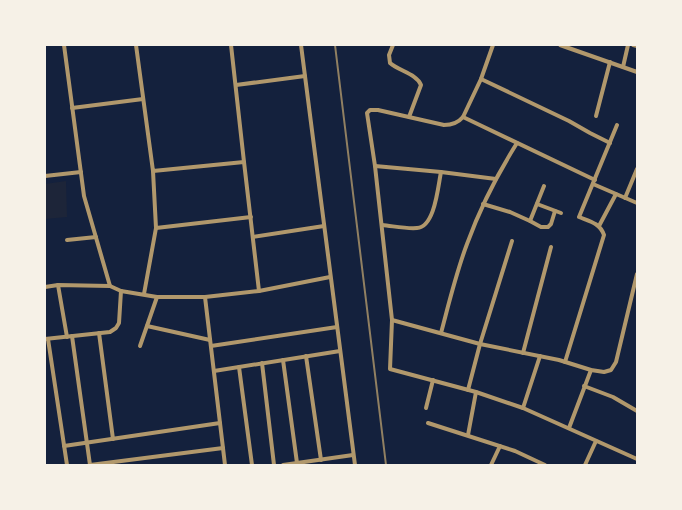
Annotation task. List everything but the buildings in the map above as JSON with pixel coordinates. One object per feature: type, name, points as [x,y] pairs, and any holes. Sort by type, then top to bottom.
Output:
[{"type":"street","points":[[64,45],[84,196],[110,286]]},
{"type":"street","points":[[136,45],[153,171],[156,228],[144,294]]},
{"type":"street","points":[[231,45],[259,291]]},
{"type":"street","points":[[301,45],[355,465]]},
{"type":"street","points":[[393,45],[389,55],[390,63],[415,78],[422,85],[409,117]]},
{"type":"street","points":[[493,45],[481,79],[464,117],[460,121],[450,125],[438,124],[378,110],[370,110],[367,113],[375,166],[392,320],[390,369],[476,392],[523,408],[637,459]]},
{"type":"street","points":[[560,45],[637,72]]},
{"type":"street","points":[[623,67],[628,45]]},
{"type":"street","points":[[633,45],[637,46]]},
{"type":"street","points":[[596,116],[610,62]]},
{"type":"street","points":[[236,85],[305,76]]},
{"type":"street","points":[[481,79],[570,121],[610,143]]},
{"type":"street","points":[[72,108],[143,99]]},
{"type":"street","points":[[464,117],[616,194],[637,202]]},
{"type":"street","points":[[565,362],[604,235],[599,226],[579,218],[617,125]]},
{"type":"street","points":[[441,333],[466,246],[483,204],[517,143]]},
{"type":"street","points":[[153,171],[244,162]]},
{"type":"street","points":[[375,166],[441,172],[496,180]]},
{"type":"street","points":[[625,198],[637,169]]},
{"type":"street","points":[[45,176],[81,172]]},
{"type":"street","points":[[382,225],[423,227],[432,213],[441,172]]},
{"type":"street","points":[[530,222],[544,186]]},
{"type":"street","points":[[599,226],[616,194]]},
{"type":"street","points":[[483,204],[510,212],[541,227],[548,227],[551,224],[555,211]]},
{"type":"street","points":[[537,204],[561,213]]},
{"type":"street","points":[[156,228],[251,217]]},
{"type":"street","points":[[253,237],[324,226]]},
{"type":"street","points":[[67,240],[96,237]]},
{"type":"street","points":[[468,390],[480,344],[512,241]]},
{"type":"street","points":[[523,353],[550,247]]},
{"type":"street","points":[[392,320],[480,344],[540,356],[591,370],[608,372],[612,370],[616,362],[637,274]]},
{"type":"street","points":[[45,287],[58,285],[110,286],[121,291],[157,297],[205,297],[259,291],[330,277]]},
{"type":"street","points":[[58,285],[67,336]]},
{"type":"street","points":[[67,465],[46,339],[110,332],[116,328],[119,322],[121,291]]},
{"type":"street","points":[[140,346],[157,297]]},
{"type":"street","points":[[205,297],[225,465]]},
{"type":"street","points":[[147,326],[210,340]]},
{"type":"street","points":[[211,346],[337,327]]},
{"type":"street","points":[[99,333],[112,439]]},
{"type":"street","points":[[72,336],[90,465],[223,448]]},
{"type":"street","points":[[214,371],[340,351]]},
{"type":"street","points":[[306,356],[321,460]]},
{"type":"street","points":[[523,408],[540,356]]},
{"type":"street","points":[[283,360],[298,463]]},
{"type":"street","points":[[45,364],[51,363]]},
{"type":"street","points":[[262,363],[274,465]]},
{"type":"street","points":[[239,367],[252,465]]},
{"type":"street","points":[[569,428],[591,370]]},
{"type":"street","points":[[426,408],[433,380]]},
{"type":"street","points":[[584,386],[613,398],[637,411]]},
{"type":"street","points":[[468,436],[476,392]]},
{"type":"street","points":[[428,422],[515,451],[536,463],[545,465]]},
{"type":"street","points":[[64,446],[220,423]]},
{"type":"street","points":[[584,465],[596,441]]},
{"type":"street","points":[[491,465],[500,446]]},
{"type":"street","points":[[283,465],[353,455]]},
{"type":"shaded area","points":[[66,181],[67,217],[45,219],[45,184]]},
{"type":"railway","points":[[335,45],[386,465]]}]
